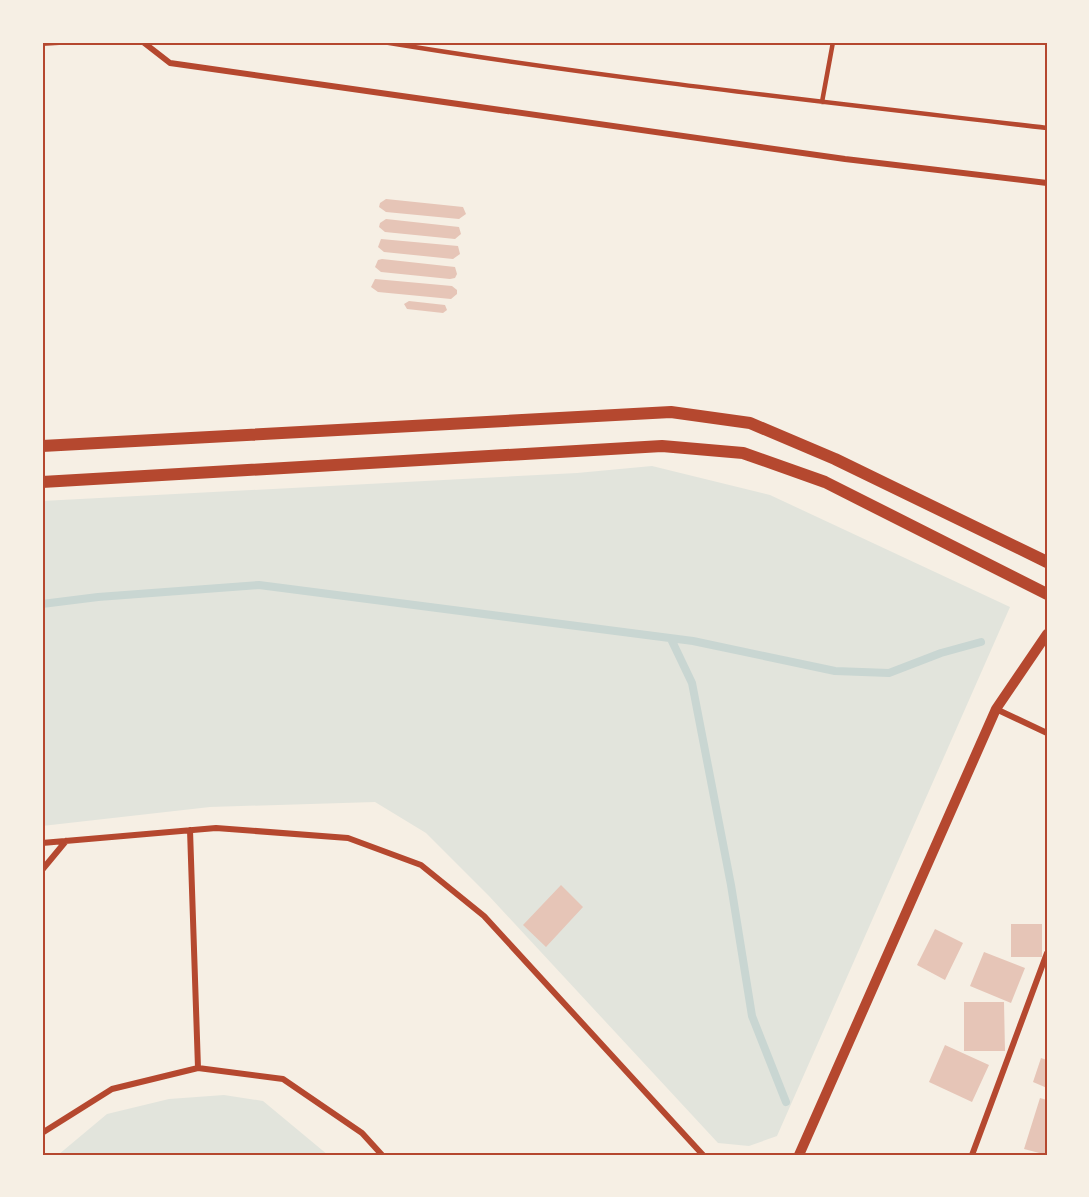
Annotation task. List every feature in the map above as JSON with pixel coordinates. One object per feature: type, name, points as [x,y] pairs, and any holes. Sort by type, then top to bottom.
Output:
[{"type":"main road","points":[[42,446],[671,412],[750,423],[835,459],[1047,562]]},
{"type":"main road","points":[[42,482],[662,446],[743,453],[825,482],[1047,594]]},
{"type":"street","points":[[42,43],[59,42]]},
{"type":"street","points":[[143,42],[170,63],[845,159],[1047,183]]},
{"type":"street","points":[[799,1155],[996,709],[1047,634]]},
{"type":"street","points":[[996,709],[1047,733]]},
{"type":"street","points":[[42,843],[216,828],[348,838],[421,865],[484,916],[703,1155]]},
{"type":"street","points":[[190,830],[198,1068]]},
{"type":"street","points":[[42,870],[66,841]]},
{"type":"street","points":[[972,1155],[1047,953]]},
{"type":"street","points":[[42,1132],[112,1089],[198,1068],[283,1079],[362,1133],[382,1155]]},
{"type":"lane","points":[[383,42],[469,56],[822,102],[1047,128]]},
{"type":"lane","points":[[822,102],[833,42]]},
{"type":"shaded area","points":[[652,466],[770,495],[1010,607],[777,1136],[749,1146],[718,1143],[489,896],[426,833],[375,802],[210,807],[42,826],[42,501],[577,473]]},
{"type":"shaded area","points":[[224,1095],[263,1101],[328,1155],[58,1155],[107,1114],[169,1099]]},
{"type":"building","points":[[386,199],[463,207],[466,214],[459,219],[386,212],[379,207],[380,203]]},
{"type":"building","points":[[386,219],[459,227],[461,234],[455,239],[385,232],[379,227],[380,223]]},
{"type":"building","points":[[381,239],[458,246],[460,254],[453,259],[384,252],[378,247]]},
{"type":"building","points":[[378,260],[455,267],[457,274],[455,278],[450,279],[381,272],[375,267]]},
{"type":"building","points":[[375,279],[452,286],[457,290],[457,294],[451,299],[378,292],[371,287]]},
{"type":"building","points":[[409,301],[445,305],[447,310],[443,313],[407,309],[404,304]]},
{"type":"building","points":[[561,885],[583,907],[546,947],[523,925]]},
{"type":"building","points":[[1011,924],[1042,924],[1042,957],[1011,957]]},
{"type":"building","points":[[935,929],[963,943],[945,980],[917,965]]},
{"type":"building","points":[[984,952],[1025,968],[1011,1003],[970,986]]},
{"type":"building","points":[[964,1002],[1004,1002],[1005,1051],[964,1051]]},
{"type":"building","points":[[945,1045],[989,1065],[972,1102],[929,1082]]},
{"type":"building","points":[[1041,1058],[1047,1060],[1047,1088],[1033,1082]]},
{"type":"building","points":[[1040,1098],[1047,1100],[1047,1155],[1024,1149]]},
{"type":"waterway","points":[[42,604],[98,597],[259,585],[693,641],[835,671],[889,673],[941,653],[981,642]]},
{"type":"waterway","points":[[671,639],[692,683],[731,885],[752,1016],[786,1102]]}]
